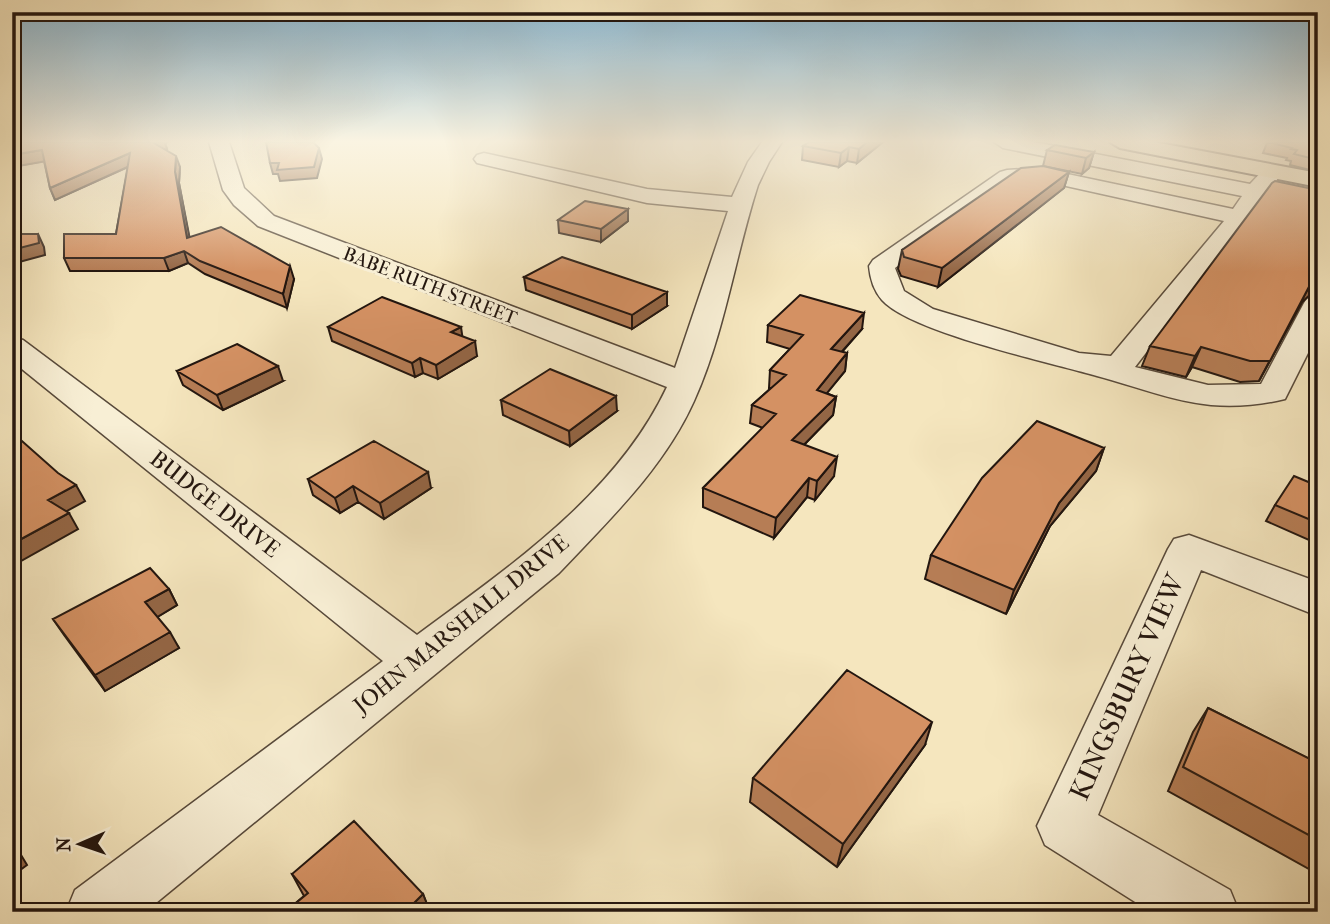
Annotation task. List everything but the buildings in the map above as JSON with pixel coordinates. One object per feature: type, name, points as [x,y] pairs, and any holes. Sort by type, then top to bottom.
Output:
[{"type":"street","name":"BABE RUTH STREET","points":[[231,185],[238,195],[266,221],[317,243],[685,383]]},
{"type":"street","points":[[599,185],[647,196],[741,205]]},
{"type":"street","name":"JOHN MARSHALL DRIVE","points":[[97,912],[544,562],[609,496],[647,451],[676,404],[749,185]]},
{"type":"street","points":[[994,185],[882,267],[884,279],[893,296],[923,315],[1074,362],[1103,367],[1150,384],[1238,396],[1273,392],[1318,303]]},
{"type":"street","points":[[1091,185],[1239,217]]},
{"type":"street","points":[[1103,367],[1121,364],[1262,185]]},
{"type":"street","points":[[1271,185],[1318,198]]},
{"type":"street","name":"BUDGE DRIVE","points":[[12,346],[418,662]]},
{"type":"street","name":"KINGSBURY VIEW","points":[[1208,912],[1065,826],[1189,549],[1318,600]]}]
